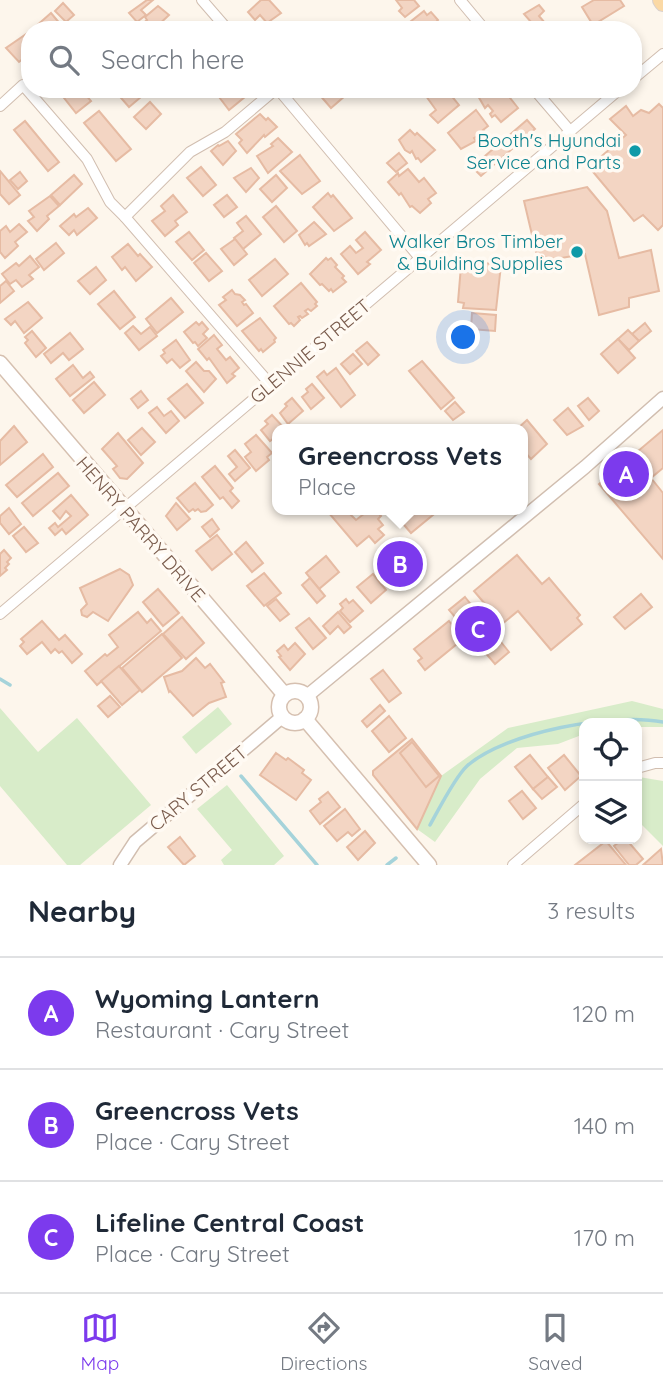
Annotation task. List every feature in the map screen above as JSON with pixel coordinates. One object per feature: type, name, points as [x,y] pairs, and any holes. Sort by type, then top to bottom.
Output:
[{"type":"main road","name":"HENRY PARRY DRIVE","points":[[0,363],[284,694]]},
{"type":"main road","points":[[293,690],[307,696],[310,711],[305,719],[291,722],[282,717],[279,703],[284,694],[293,690]]},
{"type":"main road","points":[[305,719],[429,865]]},
{"type":"street","points":[[202,0],[220,21]]},
{"type":"street","points":[[460,0],[478,21]]},
{"type":"street","points":[[642,72],[663,54]]},
{"type":"street","points":[[0,106],[21,87]]},
{"type":"street","points":[[34,98],[87,159],[110,202],[270,384]]},
{"type":"street","points":[[125,217],[190,152],[225,132],[266,98]]},
{"type":"street","points":[[285,98],[420,258]]},
{"type":"street","points":[[542,98],[570,131]]},
{"type":"street","name":"GLENNIE STREET","points":[[0,614],[610,98]]},
{"type":"street","points":[[528,514],[663,398]]},
{"type":"street","points":[[307,696],[527,515]]},
{"type":"street","name":"CARY STREET","points":[[120,865],[135,842],[282,717]]},
{"type":"street","points":[[642,767],[663,764]]},
{"type":"street","points":[[513,865],[579,808]]},
{"type":"green space","points":[[632,701],[663,709],[663,727],[642,727],[642,718],[579,718],[579,736],[558,744],[517,748],[480,779],[435,842],[417,829],[441,776],[508,728]]},
{"type":"green space","points":[[218,707],[232,724],[196,754],[182,737]]},
{"type":"green space","points":[[0,708],[38,752],[77,718],[151,805],[80,865],[67,865],[0,786]]},
{"type":"green space","points":[[642,778],[663,781],[663,846],[642,825]]},
{"type":"green space","points":[[227,785],[284,856],[274,865],[224,865],[221,860],[232,850],[197,809]]},
{"type":"building","points":[[147,0],[153,0],[141,10],[146,15],[138,21],[129,13]]},
{"type":"building","points":[[261,0],[269,0],[281,13],[265,21],[260,15],[255,20],[248,12]]},
{"type":"building","points":[[396,0],[414,0],[419,6],[405,17],[399,11],[402,8]]},
{"type":"building","points":[[594,0],[620,0],[624,6],[600,21],[591,21],[582,7]]},
{"type":"building","points":[[63,3],[74,15],[65,21],[55,11]]},
{"type":"building","points":[[539,5],[544,11],[539,16],[543,21],[530,21],[524,14]]},
{"type":"building","points":[[158,6],[169,15],[163,21],[146,21],[145,17]]},
{"type":"building","points":[[424,11],[427,15],[431,12],[438,20],[437,21],[411,21]]},
{"type":"building","points":[[51,13],[58,21],[42,21]]},
{"type":"building","points":[[21,38],[21,60],[19,62],[6,48]]},
{"type":"building","points":[[64,98],[88,98],[91,101],[76,113]]},
{"type":"building","points":[[121,98],[140,98],[129,107]]},
{"type":"building","points":[[220,98],[244,98],[229,110]]},
{"type":"building","points":[[322,98],[343,98],[331,108]]},
{"type":"building","points":[[427,98],[453,98],[459,105],[438,123],[430,115],[436,110]]},
{"type":"building","points":[[479,98],[510,98],[518,108],[501,122],[495,115],[492,117],[490,114],[493,111],[488,105],[485,108]]},
{"type":"building","points":[[150,102],[161,114],[146,129],[134,117]]},
{"type":"building","name":"Booth's Hyundai Service and Parts","points":[[659,104],[663,108],[663,225],[658,230],[643,215],[634,221],[589,167],[626,135],[610,119],[626,106],[633,116],[641,110],[649,113]]},
{"type":"building","points":[[476,110],[488,126],[483,130],[485,132],[474,138],[476,141],[461,149],[448,133]]},
{"type":"building","points":[[99,111],[131,149],[116,161],[84,123]]},
{"type":"building","points":[[260,114],[277,127],[265,137],[264,135],[247,153],[239,143],[242,140],[236,134]]},
{"type":"building","points":[[527,120],[535,129],[481,176],[472,167]]},
{"type":"building","points":[[25,121],[59,162],[48,171],[14,130]]},
{"type":"building","points":[[410,130],[435,150],[421,162],[412,151],[410,153],[405,150],[399,140]]},
{"type":"building","points":[[278,138],[292,152],[268,173],[257,156],[273,146],[271,144]]},
{"type":"building","points":[[228,141],[236,151],[223,165],[211,151]]},
{"type":"building","points":[[399,153],[407,163],[396,172],[387,163]]},
{"type":"building","points":[[300,155],[320,181],[302,194],[280,171]]},
{"type":"building","points":[[201,167],[216,185],[203,196],[187,178]]},
{"type":"building","points":[[251,168],[259,178],[246,192],[234,178]]},
{"type":"building","points":[[408,169],[419,182],[424,178],[436,193],[428,199],[431,203],[420,213],[410,207],[401,193],[399,195],[388,182]]},
{"type":"building","points":[[0,171],[20,195],[9,204],[0,194]]},
{"type":"building","points":[[20,172],[27,181],[18,189],[10,180]]},
{"type":"building","points":[[74,175],[82,184],[60,205],[51,195]]},
{"type":"building","points":[[276,175],[287,188],[272,202],[260,189]]},
{"type":"building","name":"Walker Bros Timber & Building Supplies","points":[[587,187],[607,211],[619,258],[651,250],[659,291],[629,298],[629,307],[599,315],[585,254],[555,259],[537,256],[524,201]]},
{"type":"building","points":[[328,193],[331,197],[333,195],[352,218],[334,231],[313,207]]},
{"type":"building","points":[[173,195],[187,212],[175,221],[178,225],[165,236],[152,221],[165,211],[161,206]]},
{"type":"building","points":[[227,195],[237,207],[224,217],[214,205]]},
{"type":"building","points":[[50,196],[59,206],[47,216],[49,219],[37,231],[28,221],[34,217],[29,211]]},
{"type":"building","points":[[276,206],[297,231],[284,242],[263,217]]},
{"type":"building","points":[[88,208],[97,218],[77,235],[74,230],[69,235],[60,226],[74,214],[76,217]]},
{"type":"building","points":[[246,216],[261,234],[243,249],[234,238],[243,231],[237,223]]},
{"type":"building","points":[[314,222],[326,234],[309,246],[307,243],[305,245],[299,235]]},
{"type":"building","points":[[19,224],[27,232],[15,242],[18,246],[5,258],[0,252],[0,231],[6,226],[10,232]]},
{"type":"building","points":[[189,232],[204,250],[192,260],[176,242]]},
{"type":"building","points":[[365,232],[381,250],[358,274],[341,254],[350,246],[356,253],[363,248],[356,240]]},
{"type":"building","points":[[235,239],[247,254],[234,265],[221,249]]},
{"type":"building","points":[[56,243],[64,253],[44,270],[36,259]]},
{"type":"building","points":[[128,244],[152,267],[136,281],[125,267],[122,270],[112,257]]},
{"type":"building","points":[[206,253],[222,271],[209,281],[194,263]]},
{"type":"building","points":[[30,256],[39,267],[29,275],[33,279],[22,287],[16,280],[10,284],[2,274],[16,263],[19,266]]},
{"type":"building","points":[[326,258],[331,258],[337,265],[335,267],[346,282],[333,292],[320,285],[310,274]]},
{"type":"building","points":[[275,259],[288,274],[262,296],[249,280]]},
{"type":"building","points":[[467,261],[501,265],[496,310],[463,308],[464,303],[458,302],[461,266],[466,267]]},
{"type":"building","points":[[96,267],[106,280],[90,294],[78,281]]},
{"type":"building","points":[[6,281],[14,291],[0,303],[0,286]]},
{"type":"building","points":[[301,283],[317,302],[317,306],[311,311],[305,311],[308,314],[302,318],[298,317],[300,320],[294,326],[289,324],[274,306]]},
{"type":"building","points":[[232,290],[245,300],[242,302],[253,313],[237,326],[219,305],[226,300],[223,297]]},
{"type":"building","points":[[114,291],[135,317],[120,329],[98,304]]},
{"type":"building","points":[[171,298],[183,312],[157,333],[146,319]]},
{"type":"building","points":[[28,302],[42,318],[24,333],[15,321],[11,325],[5,319]]},
{"type":"building","points":[[472,313],[496,315],[495,331],[471,329]]},
{"type":"building","points":[[260,318],[276,338],[263,352],[261,349],[259,351],[242,331]]},
{"type":"building","points":[[196,322],[199,325],[202,322],[208,329],[203,334],[207,338],[198,346],[184,332]]},
{"type":"building","points":[[645,323],[651,331],[639,341],[632,334]]},
{"type":"building","points":[[133,326],[141,334],[150,327],[157,336],[139,350],[125,333]]},
{"type":"building","points":[[628,330],[639,341],[629,350],[618,339]]},
{"type":"building","points":[[32,331],[46,348],[36,357],[25,343],[28,340],[25,337]]},
{"type":"building","points":[[70,333],[83,349],[69,360],[63,353],[51,363],[44,354]]},
{"type":"building","points":[[214,335],[222,345],[217,349],[226,360],[230,357],[239,368],[227,383],[209,358],[207,360],[198,349]]},
{"type":"building","points":[[618,339],[635,358],[618,373],[601,354]]},
{"type":"building","points":[[176,340],[190,360],[180,368],[172,359],[167,363],[161,356],[165,353],[163,350]]},
{"type":"building","points":[[367,342],[379,355],[368,365],[356,351]]},
{"type":"building","points":[[353,354],[362,364],[350,374],[341,364]]},
{"type":"building","points":[[422,361],[454,398],[441,409],[409,371]]},
{"type":"building","points":[[196,362],[216,379],[204,392],[186,371]]},
{"type":"building","points":[[73,365],[83,378],[90,372],[94,377],[70,396],[56,379]]},
{"type":"building","points":[[336,368],[355,395],[341,407],[317,377],[324,371],[327,375]]},
{"type":"building","points":[[94,382],[105,395],[84,413],[73,400]]},
{"type":"building","points":[[187,384],[203,403],[185,418],[168,399]]},
{"type":"building","points":[[312,384],[324,398],[311,409],[302,397]]},
{"type":"building","points":[[141,391],[148,400],[138,408],[131,399]]},
{"type":"building","points":[[292,398],[303,411],[288,424],[280,413]]},
{"type":"building","points":[[588,398],[599,411],[589,420],[578,406]]},
{"type":"building","points":[[455,402],[464,412],[453,420],[445,411]]},
{"type":"building","points":[[157,407],[164,416],[171,411],[179,421],[166,433],[149,413]]},
{"type":"building","points":[[568,408],[583,426],[567,435],[554,420]]},
{"type":"building","points":[[272,415],[280,424],[272,424],[270,441],[261,430],[268,424],[265,421]]},
{"type":"building","points":[[527,420],[547,444],[531,459],[528,456],[528,424],[523,424]]},
{"type":"building","points":[[14,426],[27,442],[0,465],[0,441]]},
{"type":"building","points":[[142,428],[155,442],[141,455],[128,440]]},
{"type":"building","points":[[663,430],[663,468],[651,478],[663,493],[663,559],[599,484]]},
{"type":"building","points":[[118,433],[143,463],[127,479],[120,478],[113,469],[117,466],[102,449]]},
{"type":"building","points":[[256,435],[272,453],[267,457],[269,460],[256,471],[245,457],[251,452],[245,444]]},
{"type":"building","points":[[235,450],[250,468],[235,481],[229,474],[237,467],[228,456]]},
{"type":"building","points":[[43,454],[53,467],[17,497],[6,485]]},
{"type":"building","points":[[215,466],[233,488],[230,491],[239,501],[232,508],[223,497],[220,499],[202,477]]},
{"type":"building","points":[[58,473],[69,486],[33,516],[22,503]]},
{"type":"building","points":[[195,483],[213,505],[206,511],[193,509],[189,512],[177,498]]},
{"type":"building","points":[[71,495],[88,515],[66,534],[62,529],[55,535],[49,528],[55,523],[58,527],[71,516],[66,511],[60,519],[53,511]]},
{"type":"building","points":[[176,503],[190,519],[177,530],[166,516]]},
{"type":"building","points":[[9,508],[21,524],[9,534],[0,523],[0,516]]},
{"type":"building","points":[[331,515],[351,515],[356,520],[362,515],[381,516],[378,519],[383,525],[378,529],[384,535],[375,543],[369,536],[357,546]]},
{"type":"building","points":[[395,515],[433,515],[411,533]]},
{"type":"building","points":[[212,519],[219,529],[210,537],[202,527]]},
{"type":"building","points":[[24,527],[38,543],[26,552],[13,536]]},
{"type":"building","points":[[217,535],[232,554],[212,570],[196,551]]},
{"type":"building","points":[[246,542],[263,563],[252,572],[235,552]]},
{"type":"building","points":[[398,549],[414,569],[403,578],[386,558]]},
{"type":"building","points":[[4,550],[11,558],[5,568],[7,570],[0,576],[0,554]]},
{"type":"building","points":[[517,555],[542,584],[549,578],[580,615],[577,618],[582,624],[551,650],[518,611],[502,624],[474,591]]},
{"type":"building","points":[[326,556],[339,572],[319,589],[306,573]]},
{"type":"building","points":[[120,569],[129,575],[133,585],[108,621],[93,612],[87,617],[82,615],[81,610],[87,604],[80,588]]},
{"type":"building","points":[[264,573],[281,593],[264,606],[247,586]]},
{"type":"building","points":[[373,574],[386,590],[371,603],[357,587]]},
{"type":"building","points":[[310,578],[325,596],[317,603],[302,585]]},
{"type":"building","points":[[158,589],[179,613],[163,626],[143,602]]},
{"type":"building","points":[[641,594],[652,607],[625,629],[614,617]]},
{"type":"building","points":[[465,597],[509,652],[495,664],[449,610]]},
{"type":"building","points":[[276,599],[289,614],[280,621],[267,606]]},
{"type":"building","points":[[346,599],[349,603],[353,600],[363,611],[350,622],[340,611],[343,608],[340,604]]},
{"type":"building","points":[[138,612],[147,623],[151,619],[161,631],[97,685],[85,671],[118,647],[109,635]]},
{"type":"building","points":[[338,612],[351,627],[344,633],[338,626],[330,634],[323,626]]},
{"type":"building","points":[[182,617],[204,643],[186,659],[163,634]]},
{"type":"building","points":[[309,618],[326,638],[313,649],[296,628]]},
{"type":"building","points":[[42,621],[59,640],[65,635],[82,654],[72,663],[62,651],[59,653],[55,649],[51,653],[42,642],[27,654],[20,646],[24,642],[21,639]]},
{"type":"building","points":[[449,621],[463,639],[425,670],[418,661],[422,658],[414,649]]},
{"type":"building","points":[[162,634],[182,658],[142,692],[122,668]]},
{"type":"building","points":[[295,643],[305,654],[290,670],[277,651],[284,645],[288,650]]},
{"type":"building","points":[[196,658],[205,668],[210,664],[224,682],[221,683],[226,697],[209,703],[193,716],[169,692],[164,677],[182,671]]},
{"type":"building","points":[[119,666],[140,690],[122,705],[101,681]]},
{"type":"building","points":[[383,670],[401,693],[389,702],[371,679]]},
{"type":"building","points":[[110,696],[120,707],[108,717],[98,706]]},
{"type":"building","points":[[380,705],[385,711],[367,727],[362,721]]},
{"type":"building","points":[[389,716],[406,738],[389,752],[372,731]]},
{"type":"building","points":[[412,739],[441,776],[417,829],[373,775],[373,771]]},
{"type":"building","points":[[412,742],[439,776],[426,787],[400,753]]},
{"type":"building","points":[[276,753],[304,770],[302,773],[311,780],[296,800],[260,775]]},
{"type":"building","points":[[530,755],[548,777],[533,789],[515,767]]},
{"type":"building","points":[[564,755],[579,774],[579,778],[565,790],[548,768]]},
{"type":"building","points":[[548,777],[557,787],[542,799],[533,789]]},
{"type":"building","points":[[522,791],[536,808],[523,819],[509,801]]},
{"type":"building","points":[[328,792],[340,807],[320,824],[310,811]]},
{"type":"building","points":[[345,809],[360,829],[352,836],[348,832],[337,841],[324,826]]},
{"type":"building","points":[[365,831],[375,843],[358,860],[347,847]]},
{"type":"building","points":[[180,837],[195,856],[184,865],[168,847]]},
{"type":"building","points":[[602,844],[608,844],[626,865],[575,865]]},
{"type":"building","points":[[630,844],[643,859],[636,865],[629,865],[614,846]]},
{"type":"building","points":[[661,849],[663,865],[643,865]]},
{"type":"waterway","points":[[0,679],[10,685]]},
{"type":"waterway","points":[[430,825],[462,771],[484,754],[507,743],[561,727],[589,723],[617,720],[663,722]]},
{"type":"waterway","points":[[241,776],[317,865]]},
{"type":"waterway","points":[[387,865],[396,858]]},
{"type":"place","name":"Booth's Hyundai Service and Parts","points":[[635,151]]},
{"type":"place","name":"Walker Bros Timber & Building Supplies","points":[[577,252]]},
{"type":"place","name":"Wyoming Lantern","points":[[626,474]]},
{"type":"place","name":"Greencross Vets","points":[[400,564]]},
{"type":"place","name":"Lifeline Central Coast","points":[[478,629]]}]
